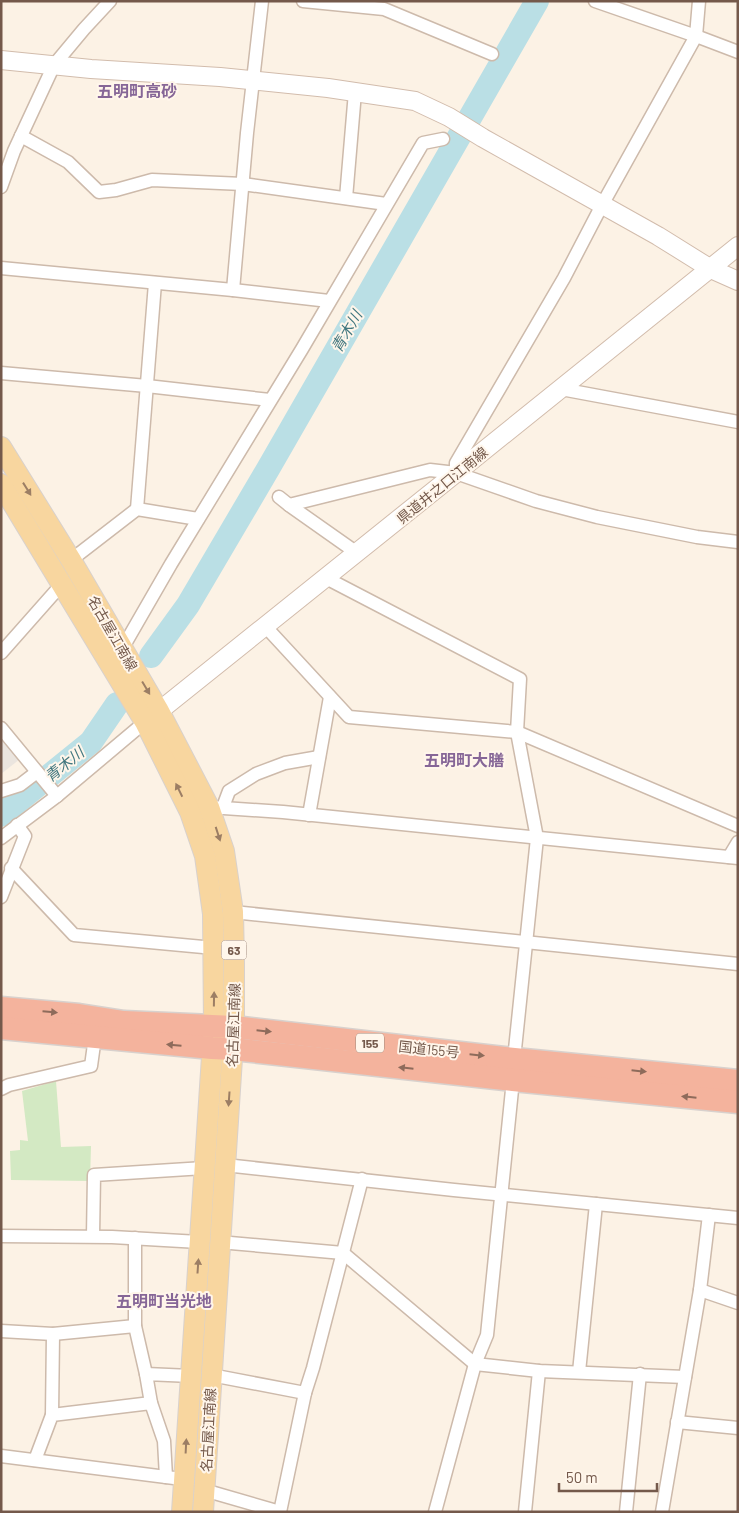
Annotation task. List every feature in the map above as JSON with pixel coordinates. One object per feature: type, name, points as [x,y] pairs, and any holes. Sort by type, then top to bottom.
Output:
[{"type":"highway","name":"国道155号","points":[[1,1008],[79,1015],[223,1038],[513,1069],[738,1102]]},
{"type":"highway","name":"国道155号","points":[[1,1028],[95,1038],[223,1038]]},
{"type":"highway","name":"国道155号","points":[[513,1069],[738,1081]]},
{"type":"main road","name":"名古屋江南線","points":[[1,447],[71,560],[122,649],[152,716],[190,812],[204,856],[213,914],[214,948],[223,1038],[224,1165],[203,1512]]},
{"type":"main road","name":"名古屋江南線","points":[[1,484],[62,584],[216,807],[224,851],[233,912],[234,964],[204,1168],[191,1376],[175,1479],[182,1512]]},
{"type":"street","points":[[1,187],[5,167],[54,65],[110,1]]},
{"type":"street","points":[[234,290],[262,1]]},
{"type":"street","points":[[303,1],[384,9],[492,54]]},
{"type":"street","points":[[595,1],[738,52]]},
{"type":"street","points":[[456,473],[456,463],[564,278],[602,205],[696,36],[699,1]]},
{"type":"street","points":[[1,60],[91,69],[254,81],[355,92],[415,101],[448,117],[658,236],[711,269],[738,281]]},
{"type":"street","points":[[346,198],[355,92]]},
{"type":"street","points":[[21,136],[68,162],[99,192],[116,190],[152,180],[243,184],[386,204]]},
{"type":"street","points":[[122,649],[423,143],[443,139]]},
{"type":"street","name":"県道井之口江南線","points":[[152,716],[738,246]]},
{"type":"street","points":[[1,268],[329,301]]},
{"type":"street","points":[[138,509],[155,283]]},
{"type":"street","points":[[1,374],[147,386],[270,400]]},
{"type":"street","points":[[561,389],[738,422]]},
{"type":"street","points":[[289,506],[430,470],[456,473],[536,501],[588,515],[697,537],[738,542]]},
{"type":"street","points":[[279,497],[357,553]]},
{"type":"street","points":[[71,560],[138,509],[198,519]]},
{"type":"street","points":[[326,578],[520,679],[517,732],[537,838],[487,1335],[475,1364],[435,1512]]},
{"type":"street","points":[[1,653],[62,584]]},
{"type":"street","points":[[265,626],[349,717],[517,732],[738,826]]},
{"type":"street","points":[[309,815],[330,697]]},
{"type":"street","points":[[1,838],[54,793],[152,716]]},
{"type":"street","points":[[1,728],[54,793]]},
{"type":"street","points":[[216,807],[229,791],[256,774],[285,763],[319,757]]},
{"type":"street","points":[[1,791],[20,786],[38,773]]},
{"type":"street","points":[[216,807],[733,858],[738,842]]},
{"type":"street","points":[[1,897],[25,836],[17,825]]},
{"type":"street","points":[[11,868],[74,935],[214,948]]},
{"type":"street","points":[[233,912],[738,964]]},
{"type":"street","points":[[1,1089],[9,1085],[91,1066],[95,1038]]},
{"type":"street","points":[[224,1165],[738,1218]]},
{"type":"street","points":[[93,1236],[94,1175],[204,1168]]},
{"type":"street","points":[[204,1490],[280,1512],[305,1393],[362,1179]]},
{"type":"street","points":[[579,1372],[596,1204]]},
{"type":"street","points":[[662,1512],[700,1290],[709,1215]]},
{"type":"street","points":[[1,1236],[93,1236],[199,1242]]},
{"type":"street","points":[[1,1456],[175,1479],[151,1404],[135,1326],[134,1238]]},
{"type":"street","points":[[219,1242],[342,1253],[475,1364],[539,1371],[685,1376]]},
{"type":"street","points":[[700,1290],[738,1303]]},
{"type":"street","points":[[1,1331],[52,1334],[135,1326]]},
{"type":"street","points":[[35,1460],[52,1415],[52,1334]]},
{"type":"street","points":[[525,1512],[539,1371]]},
{"type":"street","points":[[146,1374],[191,1376]]},
{"type":"street","points":[[626,1512],[640,1374]]},
{"type":"street","points":[[211,1375],[305,1393]]},
{"type":"street","points":[[52,1415],[151,1404]]},
{"type":"street","points":[[678,1422],[738,1428]]},
{"type":"shaded area","points":[[1,735],[20,759],[1,774]]},
{"type":"green space","points":[[56,1081],[61,1147],[91,1146],[90,1181],[11,1180],[10,1151],[20,1150],[20,1140],[28,1141],[22,1091]]},
{"type":"waterway","name":"青木川","points":[[151,656],[188,605],[537,1]]},
{"type":"waterway","name":"青木川","points":[[1,815],[91,742],[117,704]]},
{"type":"district","name":"五明町高砂","points":[[137,90]]},
{"type":"district","name":"五明町大膳","points":[[464,759]]},
{"type":"district","name":"五明町当光地","points":[[164,1300]]}]
